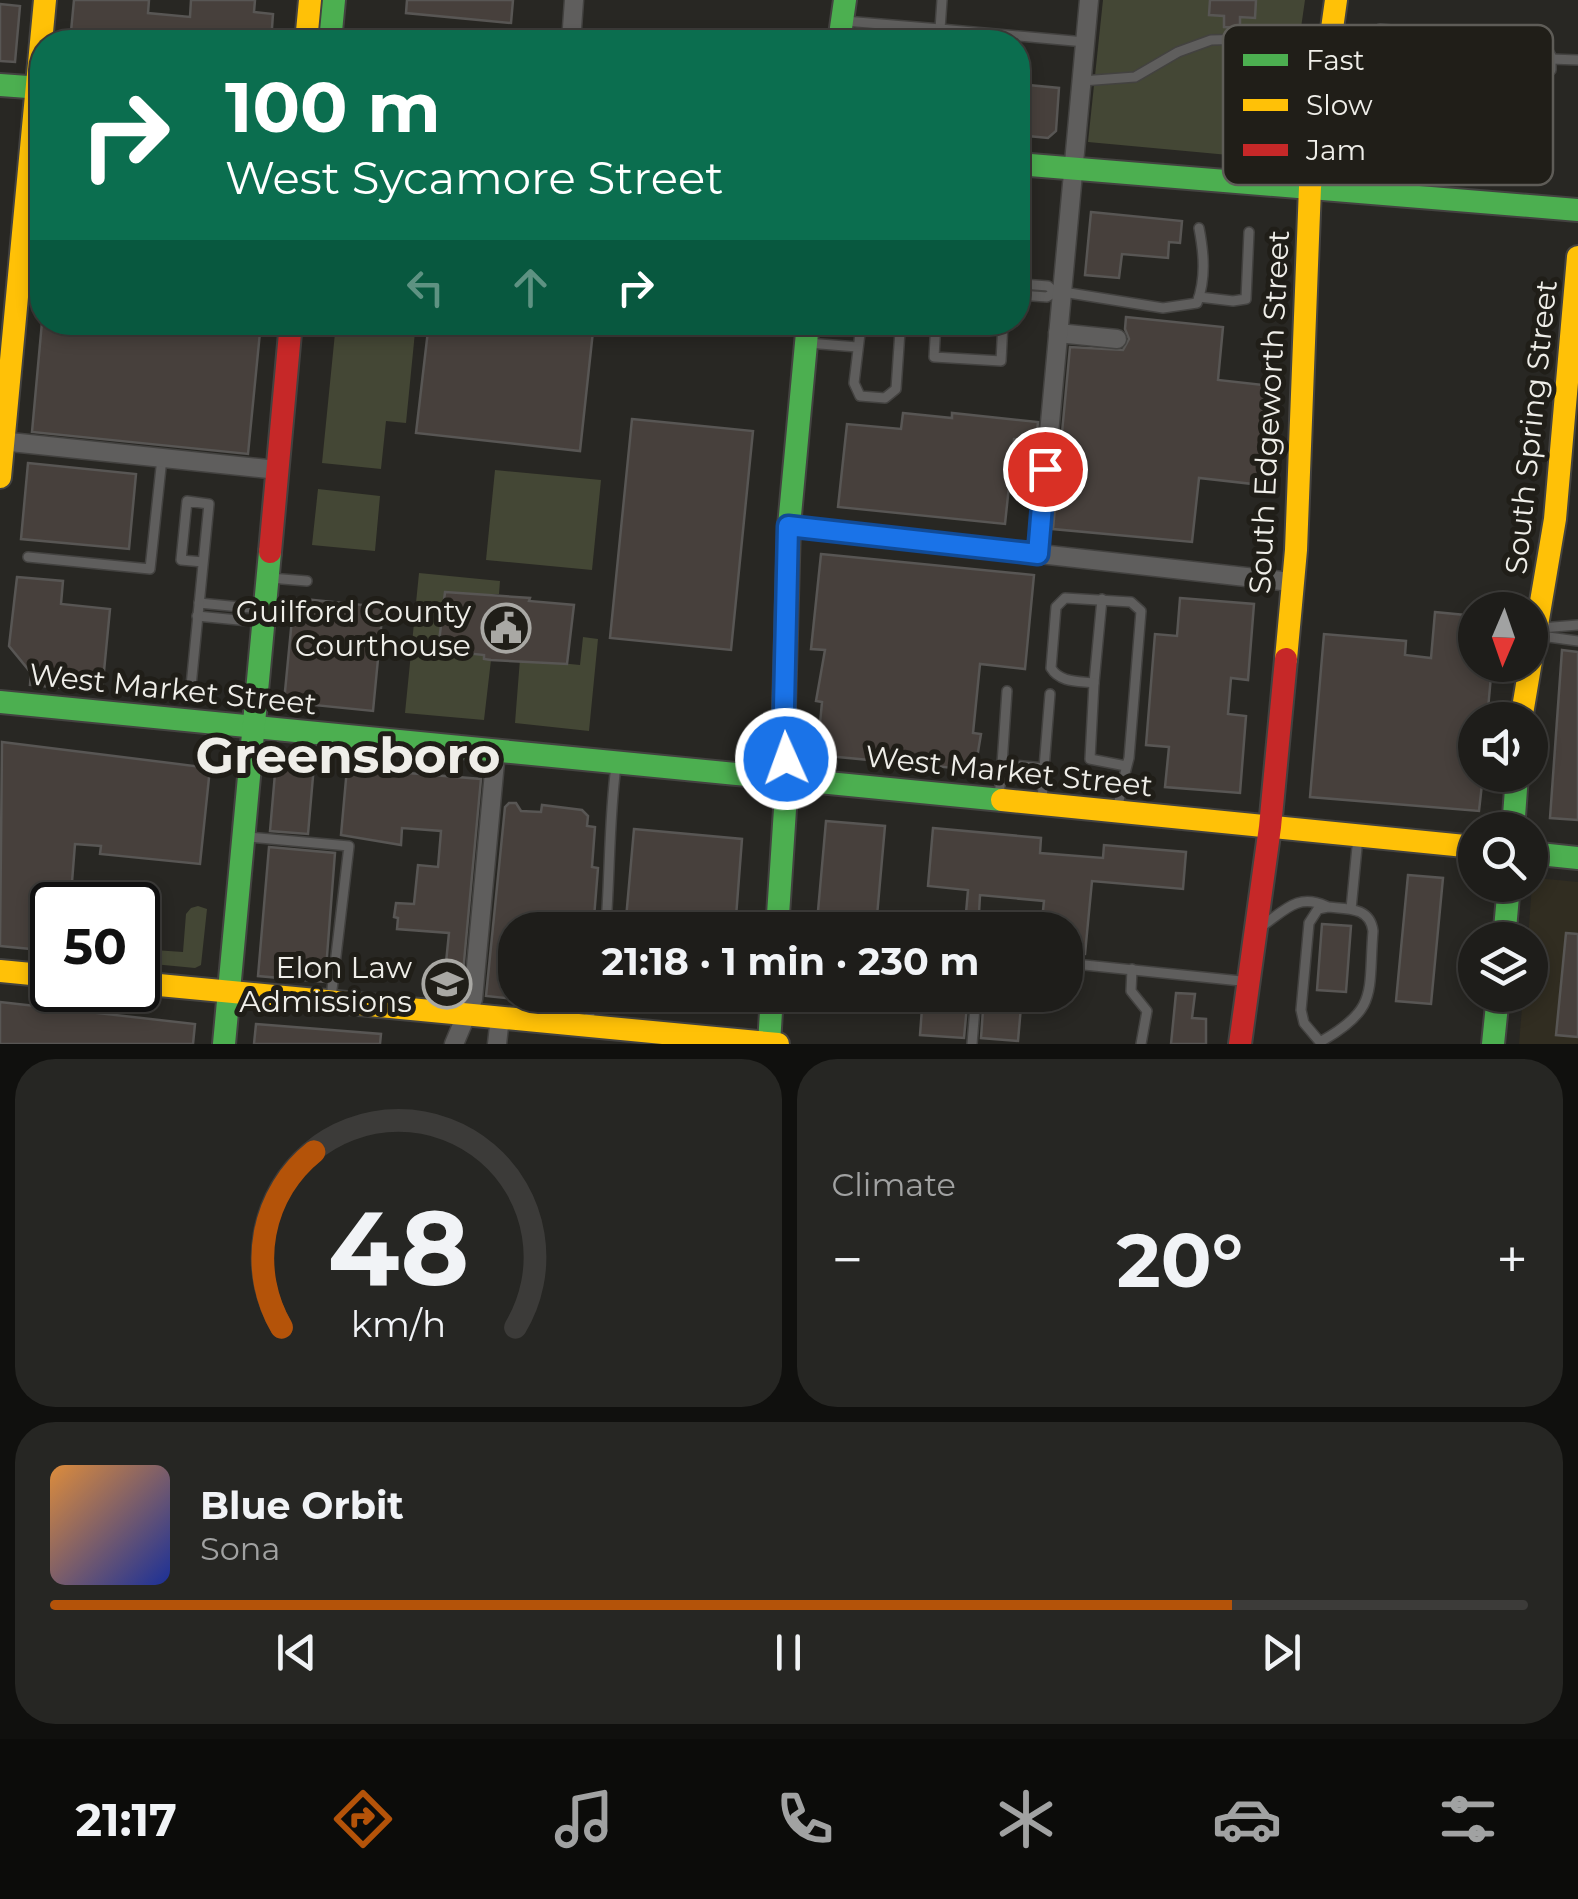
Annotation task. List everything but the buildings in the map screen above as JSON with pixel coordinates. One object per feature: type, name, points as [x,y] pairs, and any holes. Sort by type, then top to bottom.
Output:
[{"type":"main road","points":[[42,30],[44,0]]},
{"type":"main road","points":[[307,30],[310,0]]},
{"type":"main road","points":[[331,30],[334,0]]},
{"type":"main road","points":[[0,85],[30,87]]},
{"type":"main road","points":[[1030,165],[1223,180]]},
{"type":"main road","points":[[0,476],[30,174]]},
{"type":"main road","points":[[1284,185],[1578,210]]},
{"type":"main road","name":"South Edgeworth Street","points":[[1240,1044],[1270,827],[1302,460],[1302,338],[1310,187]]},
{"type":"main road","name":"South Spring Street","points":[[1544,592],[1570,429],[1578,257]]},
{"type":"main road","points":[[224,1044],[290,335]]},
{"type":"main road","points":[[778,912],[787,779],[784,707],[788,526],[807,335]]},
{"type":"main road","name":"West Market Street","points":[[0,702],[1458,846]]},
{"type":"main road","points":[[1548,855],[1578,858]]},
{"type":"main road","points":[[0,972],[30,974]]},
{"type":"main road","points":[[160,985],[588,1026],[676,1039],[778,1044]]},
{"type":"main road","points":[[769,1044],[771,1012]]},
{"type":"main road","points":[[1493,1044],[1496,1012]]},
{"type":"street","points":[[572,30],[574,0]]},
{"type":"street","points":[[1038,554],[1058,333],[1058,292],[1088,0]]},
{"type":"street","points":[[1058,333],[1116,339]]},
{"type":"street","points":[[2,441],[278,470]]},
{"type":"street","points":[[788,526],[1291,582]]},
{"type":"street","points":[[454,1044],[469,1014],[496,751]]},
{"type":"street","points":[[497,1044],[500,1018]]},
{"type":"lane","points":[[940,28],[942,0]]},
{"type":"lane","points":[[842,21],[961,30]]},
{"type":"lane","points":[[1030,37],[1084,42]]},
{"type":"lane","points":[[1081,81],[1135,77],[1178,52],[1223,40]]},
{"type":"lane","points":[[1553,59],[1578,60]]},
{"type":"lane","points":[[1030,296],[1046,297],[1058,292],[1163,308],[1197,303],[1204,285],[1198,228]]},
{"type":"lane","points":[[1199,298],[1246,299],[1249,232]]},
{"type":"lane","points":[[817,335],[857,347]]},
{"type":"lane","points":[[859,335],[854,383],[860,396],[885,398],[896,389],[900,335]]},
{"type":"lane","points":[[935,335],[934,357],[1000,361],[1002,335]]},
{"type":"lane","points":[[28,557],[150,569],[162,458]]},
{"type":"lane","points":[[190,686],[198,616],[209,504],[187,502],[181,560],[203,562]]},
{"type":"lane","points":[[268,578],[307,581]]},
{"type":"lane","points":[[1094,683],[1066,680],[1054,674],[1050,664],[1055,612],[1065,598],[1135,604],[1141,611],[1128,762],[1121,781],[1118,812]]},
{"type":"lane","points":[[1102,599],[1089,754],[1092,762],[1128,762]]},
{"type":"lane","points":[[199,603],[264,616]]},
{"type":"lane","points":[[198,616],[264,616]]},
{"type":"lane","points":[[1548,630],[1578,625]]},
{"type":"lane","points":[[1548,634],[1578,642]]},
{"type":"lane","points":[[999,800],[1007,691]]},
{"type":"lane","points":[[1042,804],[1050,694]]},
{"type":"lane","points":[[607,912],[612,845],[610,810],[617,763]]},
{"type":"lane","points":[[1002,764],[1044,768]]},
{"type":"lane","points":[[1351,909],[1358,836]]},
{"type":"lane","points":[[244,837],[348,846],[331,1001]]},
{"type":"lane","points":[[1258,930],[1297,900],[1308,899],[1328,907]]},
{"type":"lane","points":[[1318,908],[1351,909],[1372,920],[1368,997],[1349,1026],[1320,1043],[1304,1024],[1300,1010],[1309,923],[1318,908]]},
{"type":"lane","points":[[1083,965],[1251,982]]},
{"type":"lane","points":[[1132,970],[1132,991],[1147,1011],[1141,1044]]},
{"type":"lane","points":[[588,1026],[590,1012]]},
{"type":"lane","points":[[972,1044],[975,1012]]},
{"type":"shaded area","points":[[1548,879],[1578,882],[1578,1044],[1519,1044],[1522,1012],[1548,1012],[1548,922],[1529,922],[1531,902],[1548,902]]},
{"type":"green space","points":[[1103,0],[1305,0],[1301,25],[1223,25],[1223,155],[1088,142]]},
{"type":"green space","points":[[335,335],[415,335],[406,423],[386,421],[381,469],[322,463]]},
{"type":"green space","points":[[495,470],[601,480],[592,570],[486,560]]},
{"type":"green space","points":[[318,489],[380,496],[375,551],[312,545]]},
{"type":"green space","points":[[419,573],[500,581],[499,594],[490,596],[445,592],[439,650],[484,655],[484,659],[491,660],[484,720],[405,713]]},
{"type":"green space","points":[[583,637],[598,639],[589,731],[515,723],[520,659],[580,665]]},
{"type":"green space","points":[[191,908],[207,909],[201,965],[195,968],[160,965],[160,950],[183,952],[186,914]]},
{"type":"traffic: fast","points":[[331,30],[334,0]]},
{"type":"traffic: fast","points":[[841,30],[845,0]]},
{"type":"traffic: fast","points":[[0,85],[30,87]]},
{"type":"traffic: fast","points":[[1030,165],[1223,181]]},
{"type":"traffic: fast","points":[[1274,185],[1578,210]]},
{"type":"traffic: fast","points":[[778,912],[787,779],[784,707],[789,526],[807,335]]},
{"type":"traffic: fast","points":[[224,1044],[270,552]]},
{"type":"traffic: fast","points":[[0,702],[1002,800]]},
{"type":"traffic: fast","points":[[1514,812],[1516,792]]},
{"type":"traffic: fast","points":[[1548,855],[1578,858]]},
{"type":"traffic: fast","points":[[1506,922],[1507,902]]},
{"type":"traffic: fast","points":[[769,1044],[771,1012]]},
{"type":"traffic: fast","points":[[1493,1044],[1496,1012]]},
{"type":"traffic: slow","points":[[42,30],[45,0]]},
{"type":"traffic: slow","points":[[307,30],[310,0]]},
{"type":"traffic: slow","points":[[1333,25],[1336,0]]},
{"type":"traffic: slow","points":[[0,477],[30,159]]},
{"type":"traffic: slow","points":[[1286,659],[1296,550],[1310,185]]},
{"type":"traffic: slow","points":[[1524,702],[1555,519],[1578,257]]},
{"type":"traffic: slow","points":[[1002,800],[1458,845]]},
{"type":"traffic: slow","points":[[0,971],[30,974]]},
{"type":"traffic: slow","points":[[160,985],[778,1044]]},
{"type":"traffic: jam","points":[[270,552],[290,335]]},
{"type":"traffic: jam","points":[[1240,1044],[1270,827],[1286,659]]},
{"type":"place","name":"Guilford County Courthouse","points":[[506,628]]},
{"type":"place","name":"Elon Law Admissions","points":[[447,984]]},
{"type":"district","name":"Greensboro","points":[[348,755]]},
{"type":"route","points":[[786,759],[788,526],[1038,554],[1045,469]]}]
